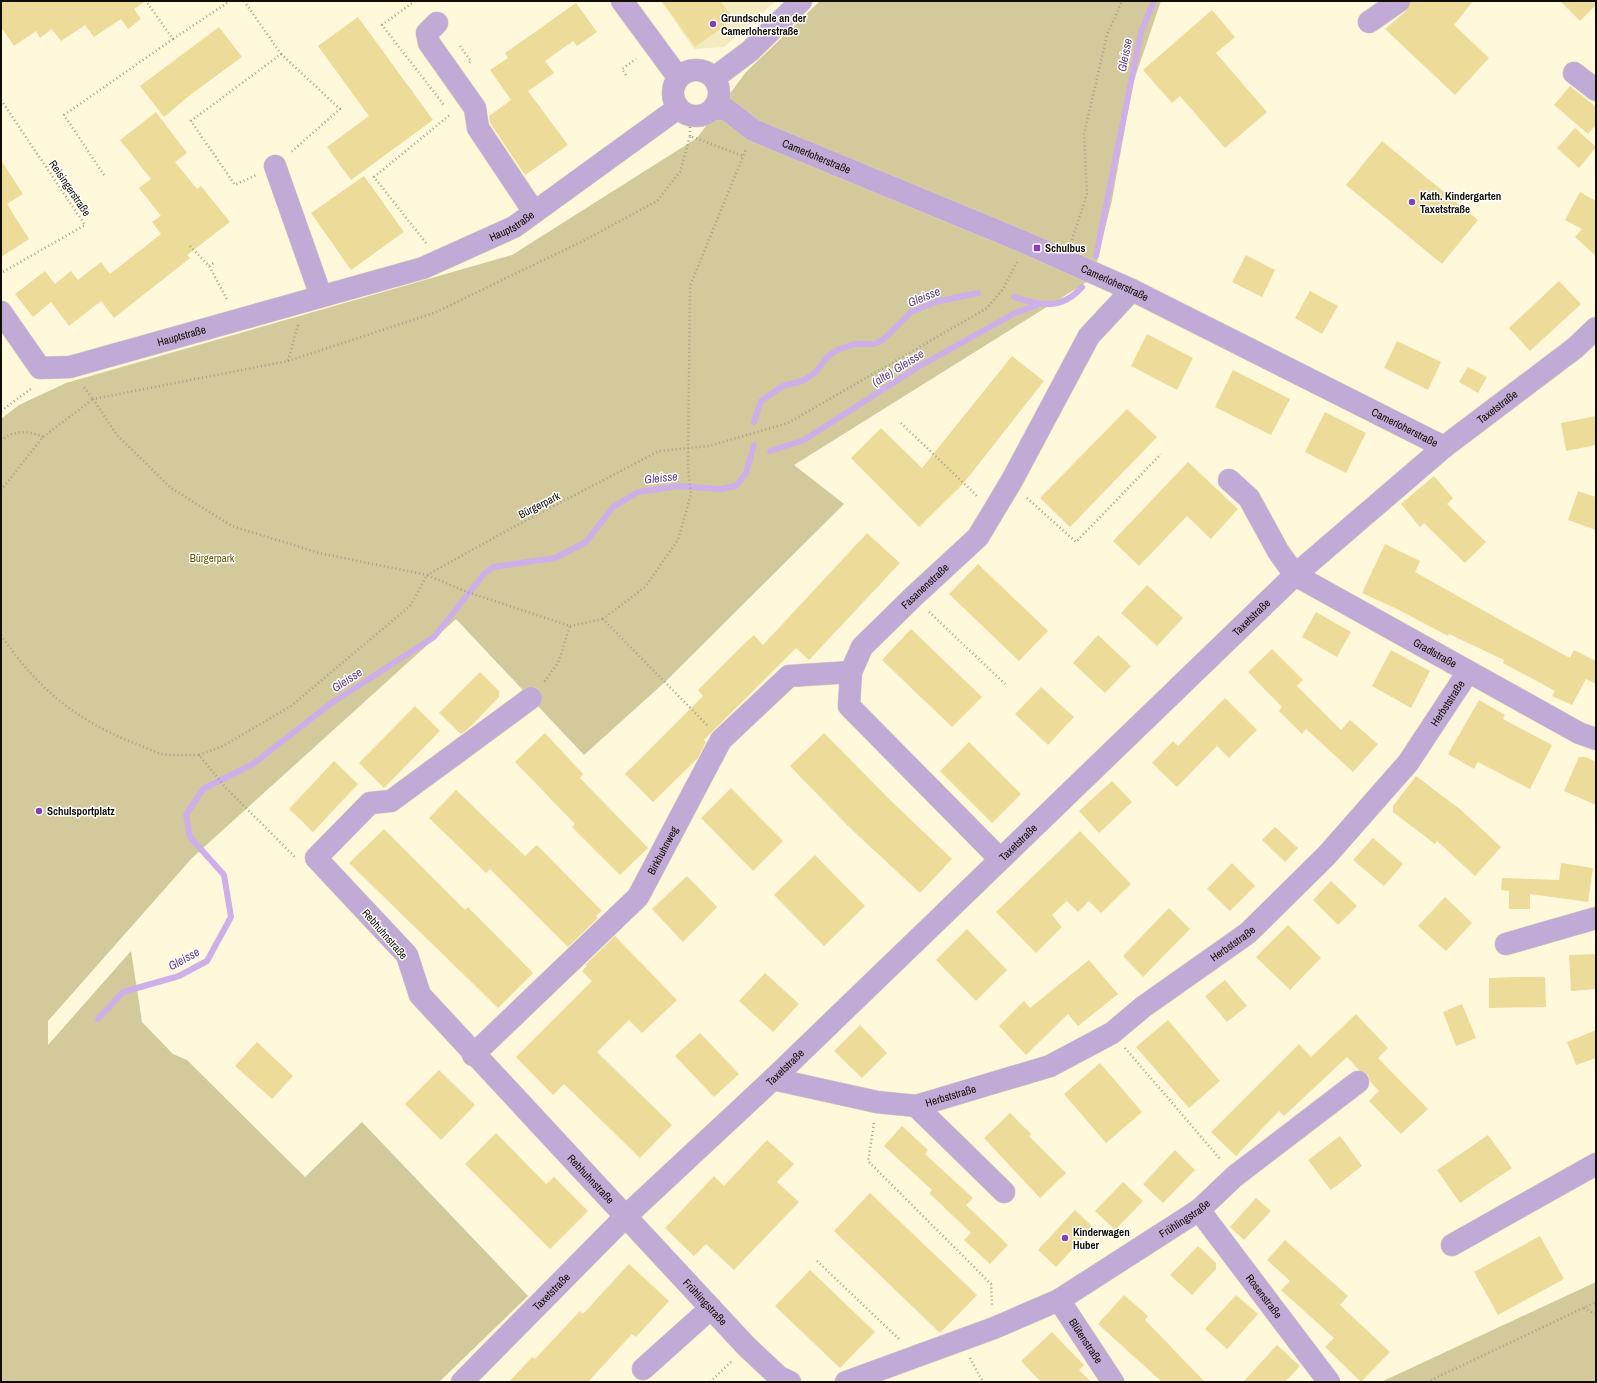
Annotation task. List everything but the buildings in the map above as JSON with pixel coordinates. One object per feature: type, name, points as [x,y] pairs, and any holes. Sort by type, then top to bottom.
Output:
[{"type":"street","points":[[622,1],[678,77]]},
{"type":"street","points":[[714,78],[750,51],[801,1]]},
{"type":"street","points":[[1369,22],[1399,1]]},
{"type":"street","points":[[437,23],[427,33],[429,43],[475,108],[478,128],[534,212]]},
{"type":"street","points":[[692,70],[701,70],[714,78],[719,90],[719,97],[713,109],[707,114],[691,116],[678,108],[672,96],[675,82],[678,77],[692,70]]},
{"type":"street","points":[[1574,73],[1596,90]]},
{"type":"street","name":"Hauptstraße","points":[[40,368],[70,367],[423,268],[514,227],[678,108]]},
{"type":"street","name":"Camerloherstraße","points":[[713,109],[726,110],[753,130],[1060,258],[1132,290],[1444,447]]},
{"type":"street","points":[[275,166],[313,299]]},
{"type":"street","name":"Fasanenstraße","points":[[1000,859],[849,706],[851,672],[862,647],[913,596],[978,537],[1011,482],[1089,336],[1132,290]]},
{"type":"street","points":[[1,312],[40,368]]},
{"type":"street","name":"Taxetstraße","points":[[462,1382],[626,1216],[773,1079],[1295,575],[1444,447],[1575,348],[1596,328]]},
{"type":"street","points":[[1229,480],[1249,498],[1278,551],[1295,575]]},
{"type":"street","name":"Gradlstraße","points":[[1295,575],[1579,733],[1596,740]]},
{"type":"street","name":"Birkhuhnweg","points":[[473,1055],[638,897],[722,740],[789,676],[851,672]]},
{"type":"street","name":"Herbststraße","points":[[773,1079],[877,1102],[916,1106],[1050,1066],[1112,1033],[1143,1007],[1248,933],[1327,855],[1408,763],[1468,672]]},
{"type":"street","points":[[316,858],[370,803],[391,801],[531,698]]},
{"type":"street","name":"Rebhuhnstraße","points":[[316,858],[407,955],[420,995],[473,1055],[626,1216]]},
{"type":"street","points":[[1506,944],[1596,918]]},
{"type":"street","name":"Frühlingstraße","points":[[857,1380],[994,1328],[1059,1300],[1199,1210],[1236,1176],[1358,1082]]},
{"type":"street","name":"Herbststraße","points":[[916,1106],[1004,1192]]},
{"type":"street","points":[[1452,1244],[1596,1164]]},
{"type":"street","name":"Rosenstraße","points":[[1199,1210],[1329,1382]]},
{"type":"street","name":"Frühlingstraße","points":[[626,1216],[746,1346],[781,1380]]},
{"type":"street","name":"Blütenstraße","points":[[1059,1300],[1113,1382]]},
{"type":"street","points":[[643,1370],[711,1308]]},
{"type":"path","points":[[146,1],[173,39]]},
{"type":"path","points":[[104,175],[64,115],[230,1]]},
{"type":"path","points":[[244,1],[281,54],[340,109],[275,166],[235,185],[191,121],[281,54]]},
{"type":"path","points":[[415,1],[382,25],[452,115],[374,177],[440,261]]},
{"type":"path","points":[[1060,258],[1074,236],[1087,194],[1084,134],[1107,35],[1122,1]]},
{"type":"path","points":[[626,75],[622,69],[636,59]]},
{"type":"path","name":"Reisingerstraße","points":[[1,100],[85,225],[1,273]]},
{"type":"path","points":[[70,367],[117,435],[171,488],[232,526],[319,553],[427,574],[467,592],[570,626],[603,619],[645,587],[678,540],[691,494],[688,468],[690,286],[753,130]]},
{"type":"path","points":[[1,490],[44,437],[93,399],[288,361],[434,313],[583,241],[657,201],[680,172],[690,136],[743,156]]},
{"type":"path","points":[[689,447],[709,446],[788,423],[987,308],[1003,289],[1026,244]]},
{"type":"path","points":[[190,246],[209,266],[238,320]]},
{"type":"path","points":[[209,266],[214,263]]},
{"type":"path","points":[[288,361],[313,299]]},
{"type":"path","points":[[1,411],[33,387],[40,368]]},
{"type":"path","points":[[901,423],[994,512]]},
{"type":"path","points":[[1,441],[16,433],[31,432],[44,437]]},
{"type":"path","name":"Bürgerpark","points":[[427,574],[659,451],[689,447]]},
{"type":"path","points":[[1011,482],[1076,542],[1161,454]]},
{"type":"path","points":[[1,635],[14,655],[45,690],[80,716],[120,737],[162,754],[199,755],[223,746],[291,706],[410,606],[427,574]]},
{"type":"path","points":[[913,596],[1004,684]]},
{"type":"path","points":[[603,619],[722,740]]},
{"type":"path","points":[[531,698],[558,663],[570,626]]},
{"type":"path","points":[[199,755],[226,788],[299,860],[316,858]]},
{"type":"path","points":[[1112,1033],[1236,1176]]},
{"type":"path","points":[[877,1102],[868,1160],[991,1284],[994,1328]]},
{"type":"path","points":[[817,1261],[918,1356]]},
{"type":"path","points":[[1427,1382],[1596,1302]]},
{"type":"path","points":[[1584,1308],[1596,1314]]},
{"type":"path","points":[[710,1382],[746,1346]]},
{"type":"shaded area","name":"Grundschule an der Camerloherstraße","points":[[661,1],[776,1],[724,47],[694,49]]},
{"type":"green space","points":[[820,1],[1161,1],[1133,83],[1112,200],[1093,278],[794,465],[844,504],[665,682],[584,755],[456,619],[192,858],[48,1021],[48,1045],[131,951],[142,1022],[173,1054],[187,1060],[305,1177],[362,1122],[528,1296],[439,1382],[1,1382],[1,419],[19,405],[66,383],[512,255],[697,138],[746,72]]},
{"type":"green space","points":[[1596,1282],[1596,1382],[1381,1382]]},
{"type":"waterway","name":"Gleisse","points":[[1096,256],[1141,32],[1154,1]]},
{"type":"waterway","name":"Gleisse","points":[[1014,297],[1042,304],[1059,303],[1067,300],[1082,287]]},
{"type":"waterway","name":"Gleisse","points":[[754,422],[761,401],[783,386],[802,381],[815,373],[827,357],[837,350],[854,344],[874,344],[884,339],[911,312],[935,302],[978,293]]},
{"type":"waterway","name":"(alte) Gleisse","points":[[770,451],[804,440],[918,367],[1015,313],[1037,305]]},
{"type":"waterway","name":"Gleisse","points":[[98,1019],[123,992],[179,976],[207,961],[231,917],[224,875],[190,837],[186,815],[203,789],[253,764],[330,704],[434,637],[484,574],[493,567],[555,558],[586,542],[613,507],[638,492],[678,486],[720,489],[736,486],[746,473],[754,445]]},
{"type":"place","name":"Grundschule an der Camerloherstraße","points":[[713,24]]},
{"type":"place","name":"Kath. Kindergarten Taxetstraße","points":[[1412,202]]},
{"type":"place","name":"Schulbus","points":[[1037,248]]},
{"type":"place","name":"Schulsportplatz","points":[[39,811]]},
{"type":"place","name":"Kinderwagen Huber","points":[[1065,1238]]}]
